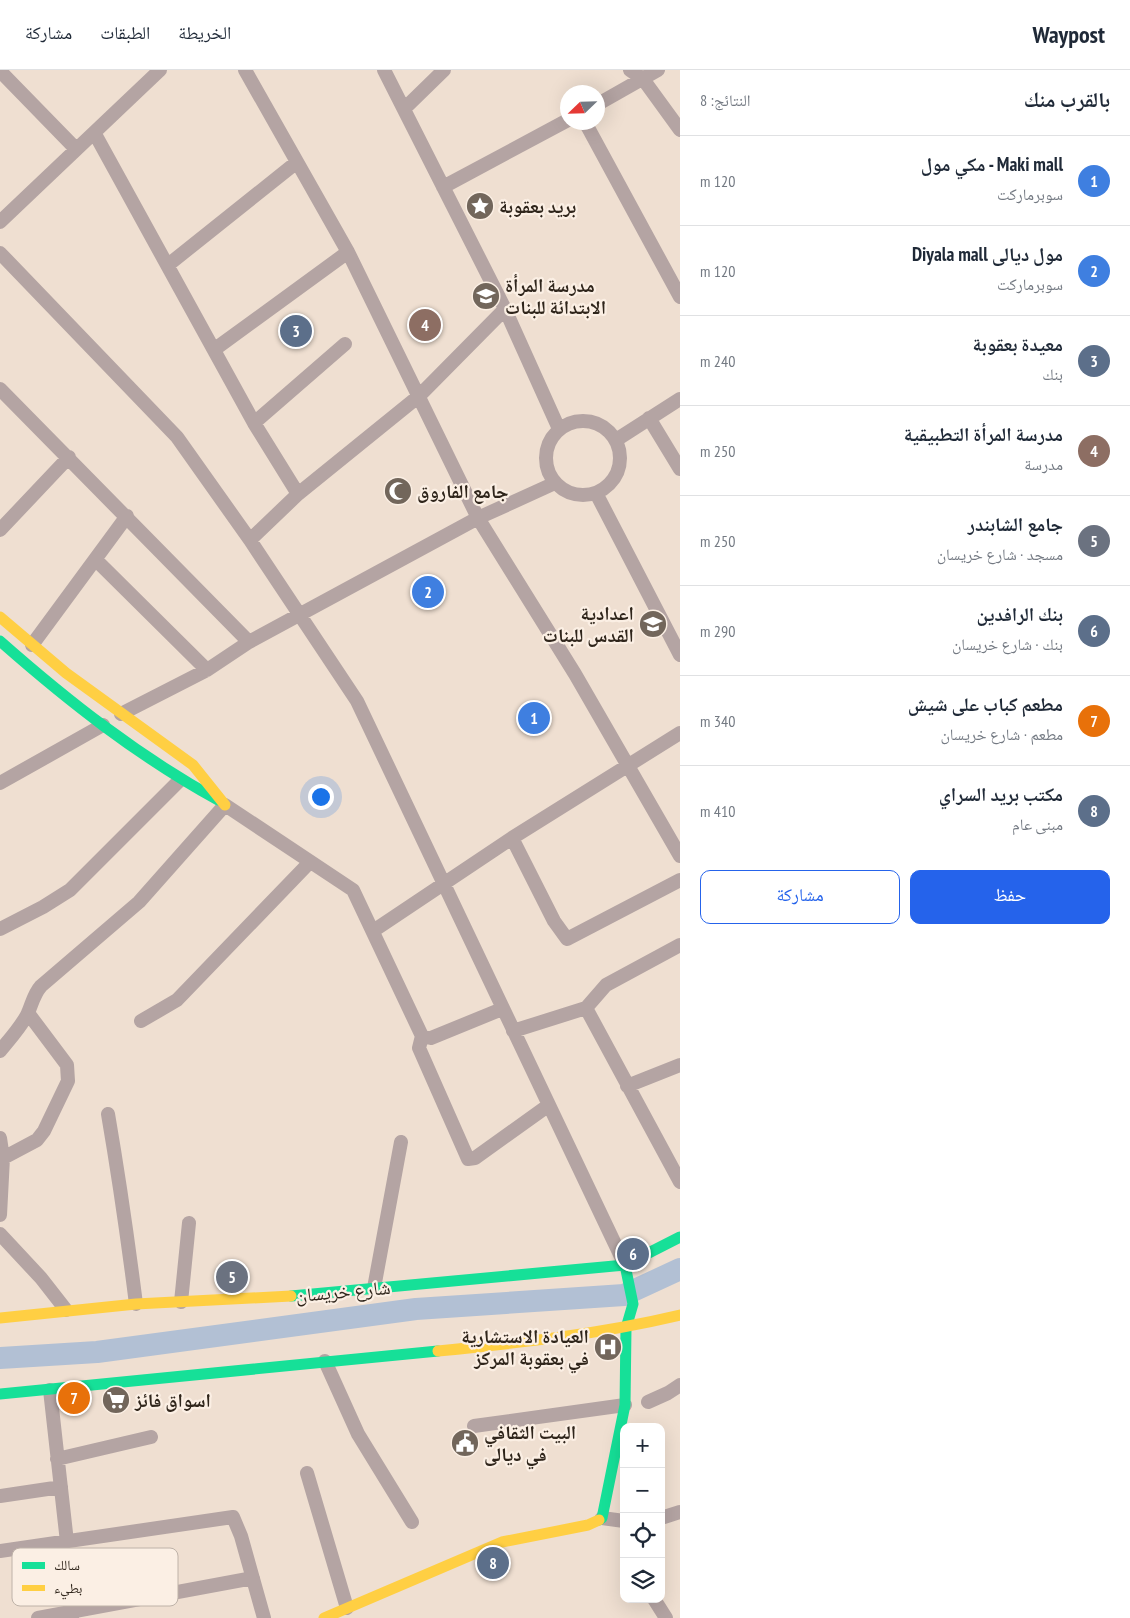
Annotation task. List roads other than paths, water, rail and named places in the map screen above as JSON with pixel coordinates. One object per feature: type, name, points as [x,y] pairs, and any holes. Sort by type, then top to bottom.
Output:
[{"type":"street","points":[[246,70],[348,252],[478,518],[627,764],[680,856]]},
{"type":"street","points":[[384,70],[505,309],[559,429]]},
{"type":"street","points":[[404,109],[444,70]]},
{"type":"street","points":[[630,70],[643,78],[680,130]]},
{"type":"street","points":[[605,100],[658,70]]},
{"type":"street","points":[[0,71],[76,148]]},
{"type":"street","points":[[0,222],[76,148],[95,134],[152,73]]},
{"type":"street","points":[[443,187],[560,124]]},
{"type":"street","points":[[589,130],[680,297]]},
{"type":"street","points":[[95,134],[215,349],[254,423],[298,494]]},
{"type":"street","points":[[168,265],[297,162]]},
{"type":"street","points":[[215,349],[348,252]]},
{"type":"street","points":[[0,253],[177,436],[250,540],[357,701],[549,1105],[630,1281],[633,1304],[626,1328],[625,1405],[602,1518]]},
{"type":"street","points":[[250,540],[298,494],[419,396],[505,309]]},
{"type":"street","points":[[254,423],[345,344]]},
{"type":"street","points":[[0,389],[249,642]]},
{"type":"street","points":[[616,440],[680,399]]},
{"type":"street","points":[[649,418],[680,469]]},
{"type":"street","points":[[590,421],[609,431],[616,440],[620,451],[617,474],[610,484],[596,493],[577,495],[565,491],[555,483],[549,473],[546,462],[546,450],[551,438],[559,429],[573,422],[590,421]]},
{"type":"street","points":[[0,530],[69,457]]},
{"type":"street","points":[[121,714],[207,670],[249,642],[478,518],[555,483]]},
{"type":"street","points":[[596,493],[680,655]]},
{"type":"street","points":[[32,646],[127,516]]},
{"type":"street","points":[[96,560],[207,670]]},
{"type":"street","points":[[0,616],[32,646],[121,714],[193,765],[225,804]]},
{"type":"street","points":[[0,641],[51,686],[179,781],[225,804],[310,862],[334,875],[353,890],[422,1036],[419,1048],[468,1159],[476,1158],[549,1105]]},
{"type":"street","points":[[0,783],[103,725]]},
{"type":"street","points":[[373,932],[512,838],[627,764],[680,733]]},
{"type":"street","points":[[0,929],[44,907],[70,890],[179,781]]},
{"type":"street","points":[[0,1050],[28,1013],[34,995],[41,986],[139,902],[225,804]]},
{"type":"street","points":[[512,838],[554,921],[567,939],[680,880]]},
{"type":"street","points":[[141,1021],[178,1000],[310,862]]},
{"type":"street","points":[[514,1031],[586,1008],[606,985],[680,945]]},
{"type":"street","points":[[586,1008],[680,1182]]},
{"type":"street","points":[[422,1036],[431,1038],[502,1009]]},
{"type":"street","points":[[0,1215],[1,1146],[36,1140],[44,1131],[68,1081],[67,1065],[28,1013]]},
{"type":"street","points":[[627,1086],[680,1065]]},
{"type":"street","points":[[108,1114],[118,1186],[126,1218],[136,1304]]},
{"type":"street","points":[[374,1288],[401,1142]]},
{"type":"street","points":[[181,1302],[189,1223]]},
{"type":"street","points":[[0,1234],[41,1278],[66,1310]]},
{"type":"street","name":"شارع خريسان","points":[[0,1318],[136,1304],[265,1298],[624,1265],[680,1236]]},
{"type":"street","points":[[0,1394],[536,1341],[626,1328],[680,1315]]},
{"type":"street","points":[[324,1361],[358,1434],[412,1522]]},
{"type":"street","points":[[648,1402],[680,1385]]},
{"type":"street","points":[[50,1390],[67,1548]]},
{"type":"street","points":[[474,1426],[625,1405]]},
{"type":"street","points":[[57,1459],[151,1438]]},
{"type":"street","points":[[307,1473],[347,1608]]},
{"type":"street","points":[[0,1496],[61,1487]]},
{"type":"street","points":[[665,1517],[680,1512]]},
{"type":"street","points":[[22,1548],[233,1517],[264,1618]]},
{"type":"street","points":[[324,1618],[502,1542],[588,1525],[602,1518],[620,1520]]},
{"type":"street","points":[[178,1593],[252,1578]]},
{"type":"street","points":[[657,1603],[666,1618]]},
{"type":"street","points":[[38,1618],[112,1606]]},
{"type":"waterway","points":[[0,1358],[97,1352],[416,1309],[624,1295],[680,1269]]},
{"type":"place","name":"بريد بعقوبة","points":[[480,206]]},
{"type":"place","name":"مدرسة المرأة الابتدائة للبنات","points":[[486,296]]},
{"type":"place","name":"مدرسة المرأة التطبيقية","points":[[425,325]]},
{"type":"place","name":"معيدة بعقوبة","points":[[296,331]]},
{"type":"place","name":"جامع الفاروق","points":[[398,491]]},
{"type":"place","name":"مول ديالى Diyala mall","points":[[428,592]]},
{"type":"place","name":"اعدادية القدس للبنات","points":[[653,624]]},
{"type":"place","name":"Maki mall - مكي مول","points":[[534,718]]},
{"type":"place","name":"بنك الرافدين","points":[[633,1254]]},
{"type":"place","name":"جامع الشابندر","points":[[232,1277]]},
{"type":"place","name":"العيادة الاستشارية في بعقوبة المركز","points":[[608,1347]]},
{"type":"place","name":"مطعم كباب على شيش","points":[[74,1398]]},
{"type":"place","name":"اسواق فائز","points":[[116,1400]]},
{"type":"place","name":"البيت الثقافي في ديالى","points":[[465,1443]]},
{"type":"place","name":"مكتب بريد السراي","points":[[493,1563]]}]
